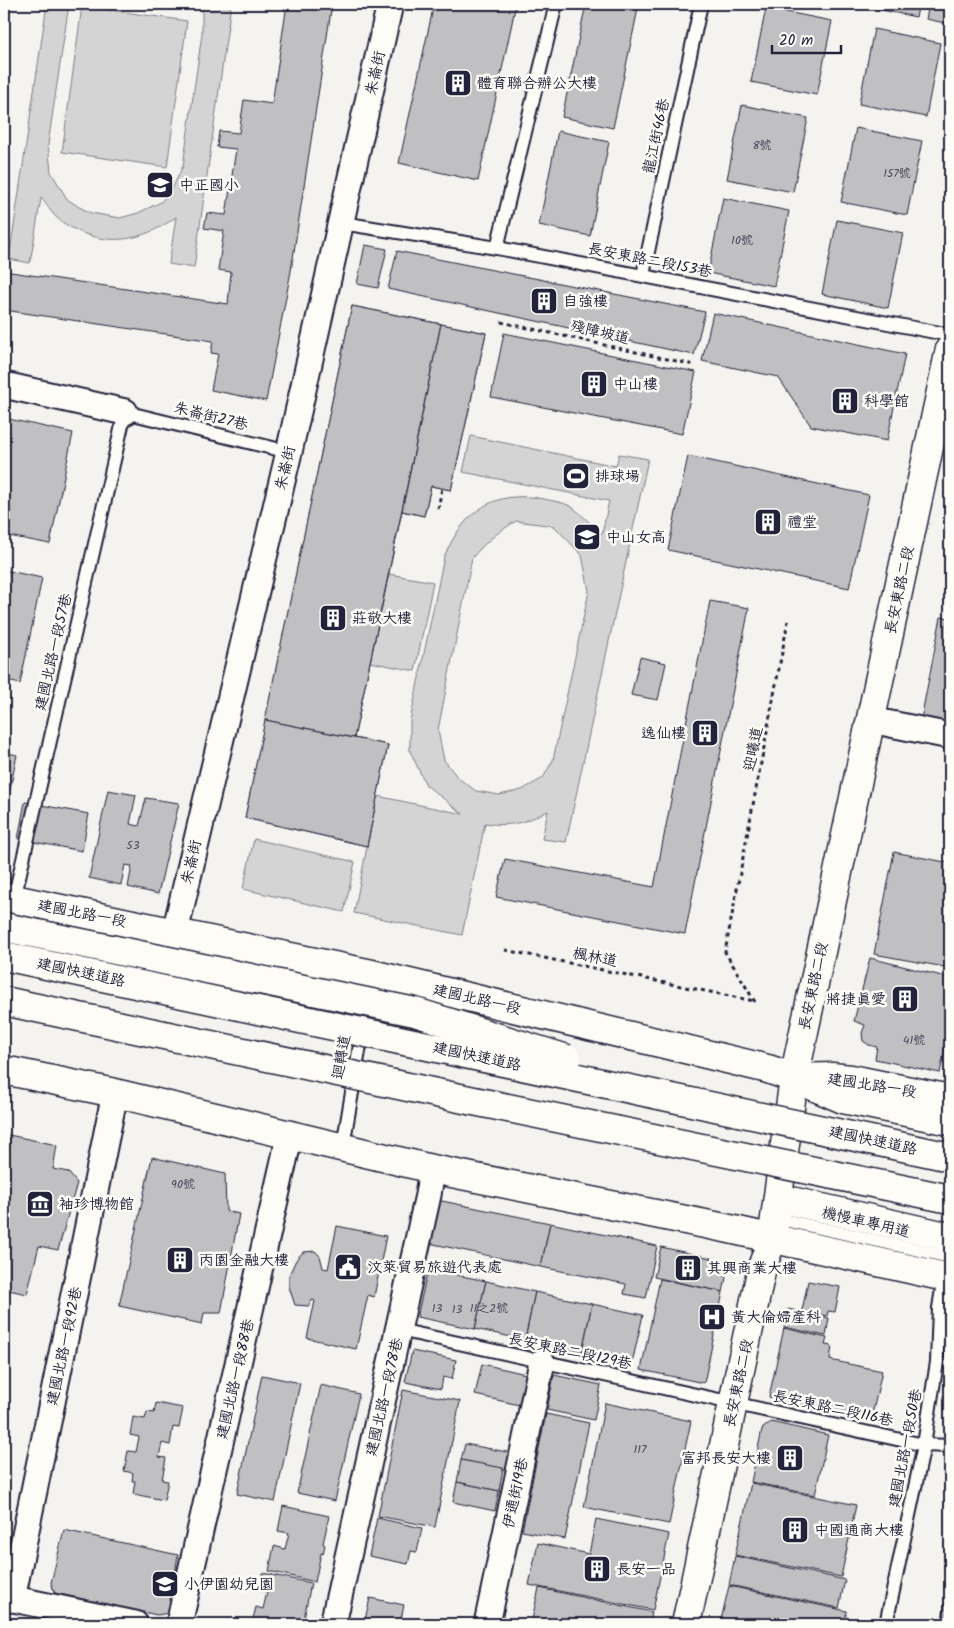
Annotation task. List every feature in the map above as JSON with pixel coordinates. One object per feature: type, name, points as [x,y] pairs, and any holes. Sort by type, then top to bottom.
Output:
[{"type":"main road","name":"長安東路二段","points":[[686,1624],[762,1267],[807,1081],[880,722],[950,349]]},
{"type":"main road","name":"長安東路二段","points":[[880,722],[950,440]]},
{"type":"main road","name":"建國北路一段","points":[[9,898],[372,974],[768,1069],[807,1081],[832,1077],[851,1079],[950,1099]]},
{"type":"main road","points":[[4,927],[415,1012],[729,1110]]},
{"type":"main road","name":"建國快速道路","points":[[4,956],[950,1157]]},
{"type":"main road","points":[[4,1001],[469,1100],[950,1199]]},
{"type":"main road","points":[[4,1070],[342,1146],[432,1169],[726,1228],[775,1219],[950,1237]]},
{"type":"main road","points":[[807,1081],[843,1099],[950,1121]]},
{"type":"main road","points":[[775,1219],[948,1270]]},
{"type":"street","name":"朱崙街","points":[[175,932],[289,452],[390,4]]},
{"type":"street","points":[[4,384],[124,412]]},
{"type":"street","points":[[880,722],[950,736]]},
{"type":"street","name":"建國北路一段92巷","points":[[8,1598],[115,1094]]},
{"type":"street","name":"建國北路一段88巷","points":[[179,1624],[290,1134]]},
{"type":"street","name":"建國北路一段78巷","points":[[333,1624],[399,1330],[432,1169]]},
{"type":"street","name":"伊通街19巷","points":[[487,1624],[542,1362]]},
{"type":"street","points":[[8,1598],[135,1624]]},
{"type":"lane","points":[[497,248],[556,4]]},
{"type":"lane","name":"龍江街46巷","points":[[642,275],[701,4]]},
{"type":"lane","name":"長安東路二段153巷","points":[[342,223],[497,248],[642,275],[931,331],[950,337]]},
{"type":"lane","name":"朱崙街27巷","points":[[124,412],[289,452]]},
{"type":"lane","name":"建國北路一段57巷","points":[[9,898],[124,412]]},
{"type":"lane","name":"迴轉道","points":[[342,1146],[372,974]]},
{"type":"lane","points":[[807,1081],[950,1115]]},
{"type":"lane","name":"建國北路一段50巷","points":[[886,1624],[924,1445],[937,1362],[939,1308],[948,1270]]},
{"type":"lane","name":"長安東路二段129巷","points":[[399,1330],[734,1403]]},
{"type":"lane","name":"長安東路二段116巷","points":[[734,1403],[924,1445],[950,1446]]},
{"type":"path","name":"殘障坡道","points":[[501,322],[694,364]]},
{"type":"path","points":[[438,508],[442,488]]},
{"type":"path","name":"迎曦道","points":[[680,986],[755,1002],[725,952],[788,621]]},
{"type":"path","name":"楓林道","points":[[505,950],[680,986]]},
{"type":"shaded area","points":[[47,4],[69,4],[48,144],[51,172],[67,199],[79,207],[91,213],[120,218],[138,213],[161,202],[173,187],[183,166],[202,34],[202,10],[199,4],[231,4],[194,268],[169,264],[176,217],[155,230],[133,238],[98,238],[62,222],[53,214],[41,198],[30,263],[9,259]]},
{"type":"shaded area","points":[[82,6],[187,21],[167,167],[62,152]]},
{"type":"shaded area","points":[[471,436],[616,466],[619,454],[648,459],[566,842],[542,839],[548,811],[518,823],[485,823],[462,935],[354,913],[377,796],[463,814],[426,785],[410,751],[410,721],[444,557],[461,527],[471,516],[483,507],[496,501],[510,497],[526,497],[564,504],[577,511],[602,534],[609,501],[463,472]],"holes":[[[516,521],[554,526],[582,555],[589,591],[553,760],[543,778],[522,790],[499,795],[476,791],[458,778],[444,760],[438,730],[472,558],[492,538]]]},
{"type":"shaded area","points":[[389,574],[433,582],[415,671],[370,662]]},
{"type":"shaded area","points":[[254,839],[355,862],[344,912],[243,889]]},
{"type":"building","points":[[287,4],[332,4],[291,271],[266,401],[211,390],[218,354],[211,353],[213,341],[4,310],[4,271],[228,304],[231,272],[218,270],[224,231],[204,228],[207,213],[226,215],[236,149],[217,147],[219,131],[239,133],[244,100],[272,104]]},
{"type":"building","name":"體育聯合辦公大樓","points":[[434,4],[516,4],[478,181],[399,163]]},
{"type":"building","points":[[586,4],[639,4],[613,128],[562,117]]},
{"type":"building","points":[[798,4],[829,4],[828,10]]},
{"type":"building","points":[[862,4],[919,4],[916,17],[862,6]]},
{"type":"building","points":[[929,4],[950,4],[950,24],[926,19]]},
{"type":"building","points":[[766,8],[832,21],[817,95],[751,82]]},
{"type":"building","points":[[874,29],[940,43],[926,117],[859,104]]},
{"type":"building","points":[[742,105],[808,118],[793,192],[727,179]]},
{"type":"building","points":[[856,128],[922,141],[907,215],[841,202]]},
{"type":"building","points":[[558,131],[609,142],[590,236],[539,225]]},
{"type":"building","points":[[723,198],[789,211],[774,286],[708,273]]},
{"type":"building","points":[[837,220],[903,233],[888,308],[822,294]]},
{"type":"building","points":[[365,245],[387,249],[378,288],[357,284]]},
{"type":"building","name":"自強樓","points":[[397,251],[705,312],[694,355],[388,289]]},
{"type":"building","name":"莊敬大樓","points":[[352,306],[486,333],[451,490],[431,486],[424,516],[402,511],[354,738],[388,745],[367,846],[245,818]]},
{"type":"building","name":"莊敬大樓","points":[[352,306],[441,324],[354,738],[265,720]]},
{"type":"building","name":"科學館","points":[[713,313],[905,354],[887,441],[811,426],[778,377],[702,361]]},
{"type":"building","points":[[441,324],[486,333],[451,490],[431,486],[424,516],[402,511]]},
{"type":"building","name":"中山樓","points":[[504,333],[696,372],[682,434],[491,397]]},
{"type":"building","points":[[4,418],[73,433],[50,544],[4,535]]},
{"type":"building","name":"禮堂","points":[[688,456],[869,495],[849,588],[668,550]]},
{"type":"building","points":[[4,570],[42,578],[20,684],[4,680]]},
{"type":"building","name":"逸仙樓","points":[[710,601],[749,608],[685,934],[496,897],[505,859],[654,887]]},
{"type":"building","points":[[941,617],[950,618],[950,725],[921,719]]},
{"type":"building","points":[[640,657],[666,663],[658,700],[631,695]]},
{"type":"building","points":[[265,720],[388,745],[367,846],[245,818]]},
{"type":"building","points":[[4,752],[17,755],[5,814],[4,813]]},
{"type":"building","points":[[108,790],[136,795],[130,824],[139,826],[146,798],[179,803],[158,894],[128,887],[132,866],[125,865],[121,885],[89,878]]},
{"type":"building","points":[[25,802],[89,814],[82,851],[18,839]]},
{"type":"building","points":[[894,852],[950,863],[950,968],[874,954]]},
{"type":"building","name":"將捷真愛","points":[[870,958],[950,978],[950,1024],[940,1073],[875,1059],[877,1047],[863,1041],[862,1033],[865,1025],[854,1021]]},
{"type":"building","points":[[4,1134],[57,1145],[53,1169],[68,1172],[77,1183],[58,1250],[39,1246],[27,1294],[4,1289]]},
{"type":"building","name":"丙園金融大樓","points":[[152,1157],[225,1174],[226,1211],[239,1214],[221,1313],[204,1313],[202,1324],[119,1306]]},
{"type":"building","points":[[437,1200],[550,1223],[541,1267],[429,1243]]},
{"type":"building","points":[[550,1223],[657,1246],[646,1298],[624,1294],[626,1284],[541,1267]]},
{"type":"building","points":[[337,1226],[386,1236],[374,1297],[368,1295],[356,1349],[307,1338],[315,1301],[312,1300],[309,1306],[295,1305],[289,1287],[289,1275],[296,1260],[303,1252],[315,1251],[320,1256],[323,1268],[328,1269]]},
{"type":"building","name":"其興商業大樓","points":[[661,1247],[715,1259],[726,1278],[723,1292],[654,1277]]},
{"type":"building","points":[[428,1269],[486,1281],[475,1329],[417,1317]]},
{"type":"building","points":[[660,1279],[723,1292],[704,1383],[641,1370]]},
{"type":"building","points":[[486,1281],[535,1292],[525,1340],[475,1329]]},
{"type":"building","points":[[808,1281],[840,1287],[835,1312],[828,1311],[827,1316],[802,1311]]},
{"type":"building","points":[[535,1292],[592,1304],[582,1352],[525,1340]]},
{"type":"building","points":[[592,1304],[643,1315],[632,1363],[582,1352]]},
{"type":"building","points":[[788,1309],[829,1318],[826,1336],[784,1327]]},
{"type":"building","points":[[784,1328],[827,1338],[825,1345],[832,1346],[830,1360],[882,1371],[871,1420],[769,1397]]},
{"type":"building","points":[[412,1351],[456,1360],[452,1379],[443,1377],[441,1389],[405,1382]]},
{"type":"building","points":[[482,1364],[526,1374],[519,1405],[475,1395]]},
{"type":"building","points":[[262,1375],[300,1383],[275,1502],[237,1494]]},
{"type":"building","points":[[554,1375],[601,1385],[594,1420],[547,1410]]},
{"type":"building","points":[[321,1385],[359,1394],[335,1501],[297,1493]]},
{"type":"building","points":[[403,1390],[460,1401],[435,1527],[378,1516]]},
{"type":"building","points":[[156,1403],[183,1408],[179,1428],[173,1427],[170,1445],[162,1443],[159,1457],[166,1458],[162,1480],[168,1481],[164,1500],[133,1494],[135,1481],[132,1481],[133,1473],[124,1471],[128,1451],[136,1452],[139,1437],[130,1435],[133,1417],[145,1419],[147,1412],[154,1413]]},
{"type":"building","points":[[605,1403],[691,1421],[669,1524],[584,1507]]},
{"type":"building","points":[[546,1414],[589,1423],[565,1539],[522,1531]]},
{"type":"building","name":"富邦長安大樓","points":[[771,1422],[828,1435],[815,1495],[751,1482],[762,1429]]},
{"type":"building","points":[[465,1444],[512,1453],[508,1470],[461,1460]]},
{"type":"building","points":[[461,1460],[503,1468],[499,1491],[457,1482]]},
{"type":"building","points":[[457,1482],[499,1491],[495,1511],[453,1502]]},
{"type":"building","name":"中國通商大樓","points":[[751,1483],[856,1505],[841,1577],[735,1555]]},
{"type":"building","points":[[283,1506],[329,1516],[323,1544],[325,1545],[323,1554],[321,1553],[315,1582],[269,1571],[274,1546],[285,1549],[289,1533],[278,1531]]},
{"type":"building","points":[[377,1518],[422,1528],[417,1552],[411,1551],[408,1564],[369,1556]]},
{"type":"building","name":"長安一品","points":[[596,1519],[669,1534],[653,1610],[529,1585],[538,1543],[589,1554]]},
{"type":"building","points":[[64,1530],[178,1555],[169,1613],[157,1615],[55,1593],[51,1583]]},
{"type":"building","points":[[735,1556],[845,1580],[839,1608],[729,1585]]},
{"type":"building","points":[[263,1573],[311,1583],[303,1624],[252,1623],[256,1607],[263,1609],[267,1592],[260,1590]]},
{"type":"building","points":[[950,1578],[950,1624],[941,1624]]},
{"type":"building","points":[[729,1586],[847,1611],[844,1624],[720,1624]]},
{"type":"building","points":[[539,1588],[652,1612],[650,1624],[531,1624]]},
{"type":"building","points":[[370,1598],[404,1605],[400,1624],[364,1624]]},
{"type":"place","name":"體育聯合辦公大樓","points":[[458,83]]},
{"type":"place","name":"中正國小","points":[[160,185]]},
{"type":"place","name":"自強樓","points":[[544,301]]},
{"type":"place","name":"中山樓","points":[[594,384]]},
{"type":"place","name":"科學館","points":[[845,401]]},
{"type":"place","name":"排球場","points":[[576,476]]},
{"type":"place","name":"禮堂","points":[[768,522]]},
{"type":"place","name":"中山女高","points":[[587,537]]},
{"type":"place","name":"莊敬大樓","points":[[333,618]]},
{"type":"place","name":"逸仙樓","points":[[705,733]]},
{"type":"place","name":"將捷真愛","points":[[905,999]]},
{"type":"place","name":"袖珍博物館","points":[[40,1204]]},
{"type":"place","name":"丙園金融大樓","points":[[180,1260]]},
{"type":"place","name":"汶萊貿易旅遊代表處","points":[[348,1267]]},
{"type":"place","name":"其興商業大樓","points":[[688,1268]]},
{"type":"place","name":"黃大倫婦產科","points":[[712,1317]]},
{"type":"place","name":"富邦長安大樓","points":[[790,1458]]},
{"type":"place","name":"中國通商大樓","points":[[795,1530]]},
{"type":"place","name":"長安一品","points":[[597,1569]]},
{"type":"place","name":"小伊園幼兒園","points":[[165,1584]]}]
